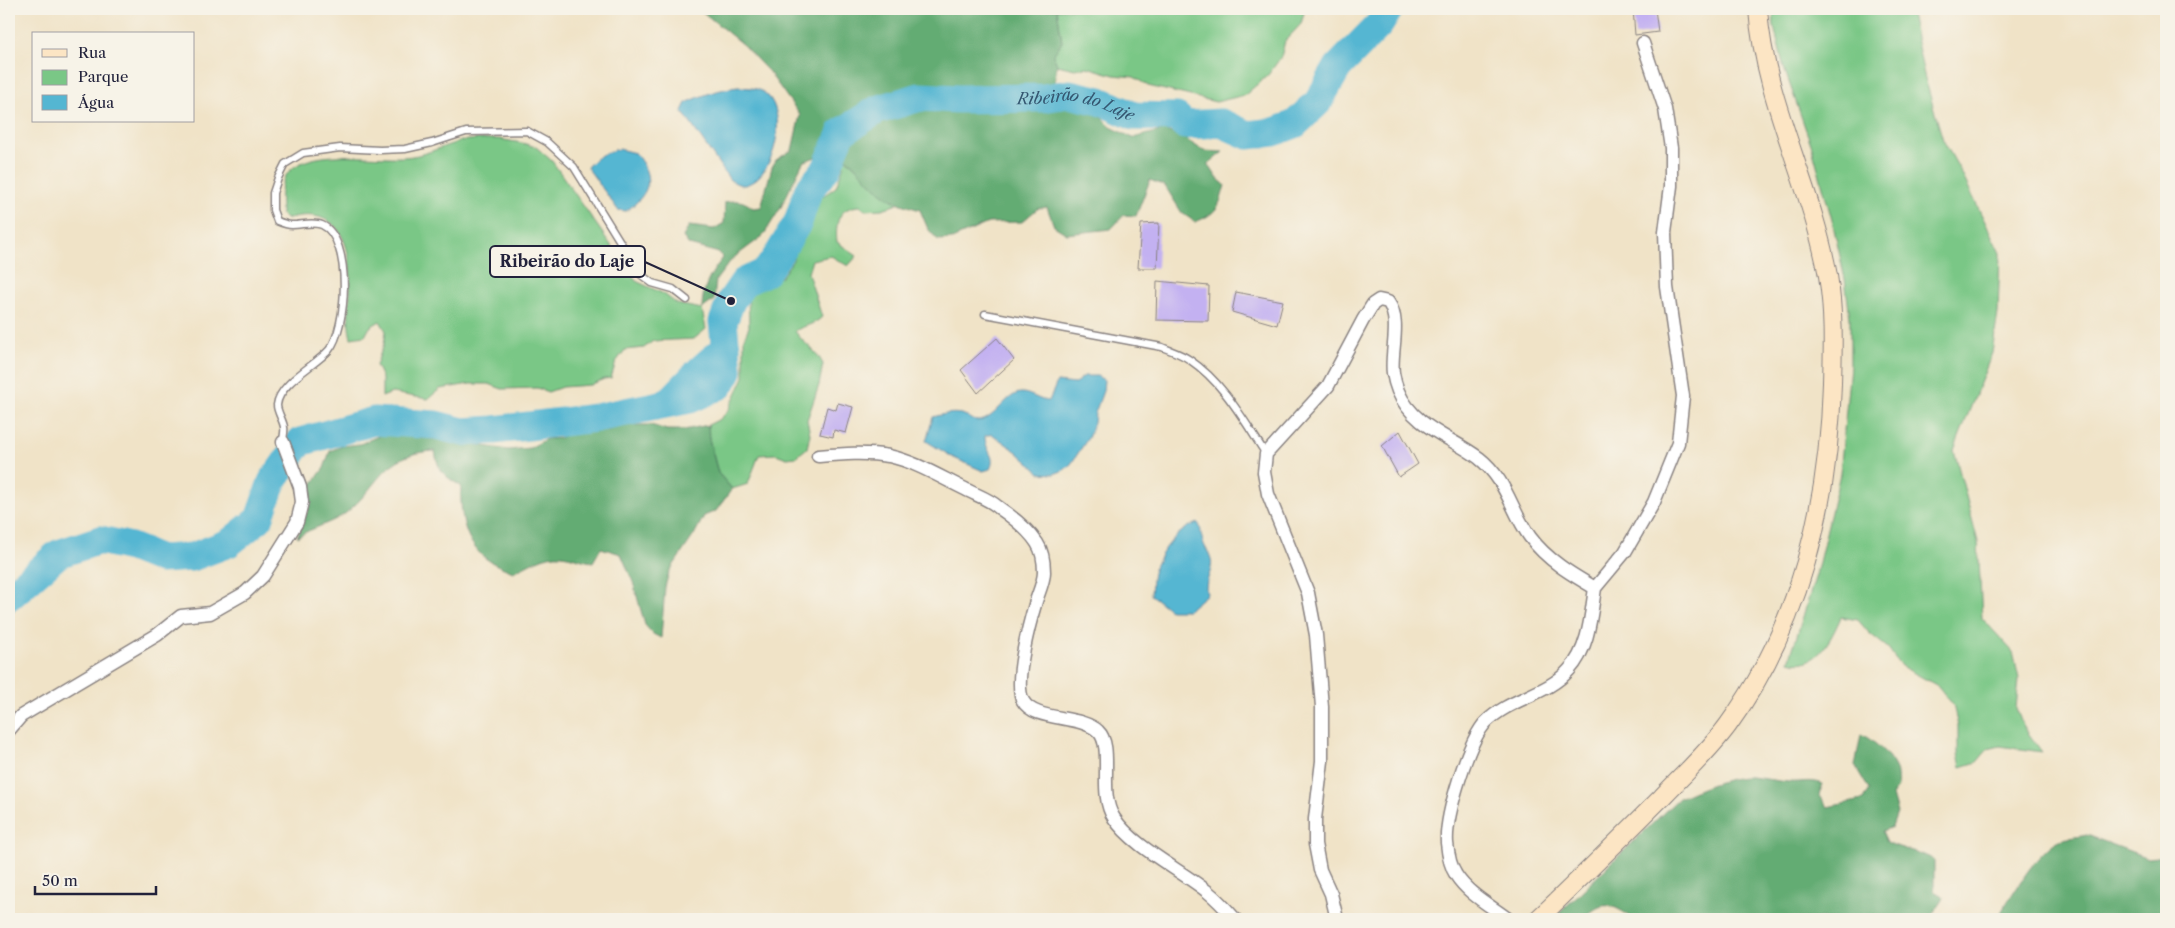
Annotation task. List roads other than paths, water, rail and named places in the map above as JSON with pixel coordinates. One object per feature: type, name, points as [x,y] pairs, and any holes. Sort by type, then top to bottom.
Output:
[{"type":"main road","points":[[1538,919],[1689,769],[1726,727],[1761,675],[1781,634],[1805,567],[1821,501],[1832,406],[1832,313],[1828,277],[1820,239],[1770,84],[1760,41],[1758,9]]},
{"type":"street","points":[[1508,919],[1466,887],[1456,875],[1450,863],[1447,842],[1455,790],[1472,746],[1486,722],[1505,708],[1552,686],[1571,669],[1583,647],[1595,588],[1625,552],[1654,502],[1678,443],[1682,396],[1667,287],[1665,232],[1671,186],[1671,148],[1665,109],[1643,43]]},
{"type":"street","points":[[1337,919],[1331,894],[1320,870],[1315,844],[1315,819],[1322,761],[1322,707],[1316,635],[1308,594],[1268,494],[1264,472],[1266,454],[1328,386],[1373,304],[1384,300],[1390,305],[1394,328],[1393,373],[1399,392],[1412,413],[1428,427],[1479,458],[1510,495],[1530,536],[1548,558],[1595,588]]},
{"type":"street","points":[[9,730],[21,716],[157,635],[181,616],[210,613],[245,594],[263,576],[297,522],[302,502],[300,487],[283,442]]},
{"type":"street","points":[[818,456],[852,453],[908,461],[997,506],[1037,543],[1043,557],[1044,575],[1029,627],[1019,680],[1023,702],[1030,708],[1048,715],[1084,722],[1102,735],[1105,745],[1107,805],[1114,819],[1141,845],[1209,893],[1235,919]]},
{"type":"lane","points":[[283,442],[284,428],[278,405],[285,388],[329,349],[339,334],[344,284],[344,264],[334,234],[322,225],[308,223],[291,225],[277,222],[273,193],[278,178],[285,164],[303,153],[340,148],[405,149],[466,132],[527,131],[547,142],[574,167],[640,274],[652,283],[673,289],[687,300]]},
{"type":"lane","points":[[984,314],[1162,347],[1189,359],[1208,373],[1229,397],[1266,454]]},
{"type":"water","points":[[738,87],[754,88],[764,92],[773,104],[777,116],[775,143],[765,169],[757,178],[744,185],[730,180],[682,111],[686,103],[692,100],[718,91]]},
{"type":"water","points":[[619,149],[635,153],[646,170],[648,177],[645,191],[641,198],[626,211],[618,210],[587,167],[602,155]]},
{"type":"water","points":[[1084,376],[1097,376],[1104,380],[1103,391],[1088,438],[1071,464],[1064,470],[1054,474],[1040,473],[1017,452],[992,434],[985,436],[992,465],[990,469],[983,471],[954,458],[926,441],[933,417],[954,413],[963,414],[976,421],[984,420],[1017,394],[1023,393],[1049,401],[1057,382],[1075,384]]},
{"type":"water","points":[[1198,523],[1203,542],[1212,563],[1206,584],[1207,594],[1188,610],[1170,610],[1151,595],[1154,570],[1158,560],[1172,540],[1184,530]]},
{"type":"waterway","name":"Ribeirão do Laje","points":[[9,597],[58,554],[100,540],[131,547],[161,559],[192,557],[229,543],[259,519],[272,482],[300,442],[374,421],[436,425],[463,432],[596,418],[690,399],[720,385],[728,371],[723,322],[731,301],[744,282],[766,272],[780,252],[798,222],[808,191],[826,169],[842,132],[877,110],[920,97],[958,99],[1043,98],[1069,94],[1100,101],[1134,116],[1177,117],[1185,125],[1221,123],[1248,135],[1274,132],[1295,124],[1318,102],[1338,67],[1379,25],[1389,9]]},
{"type":"waterway","points":[[669,402],[700,370],[726,347]]},
{"type":"place","name":"Ribeirão do Laje","points":[[731,301]]}]
